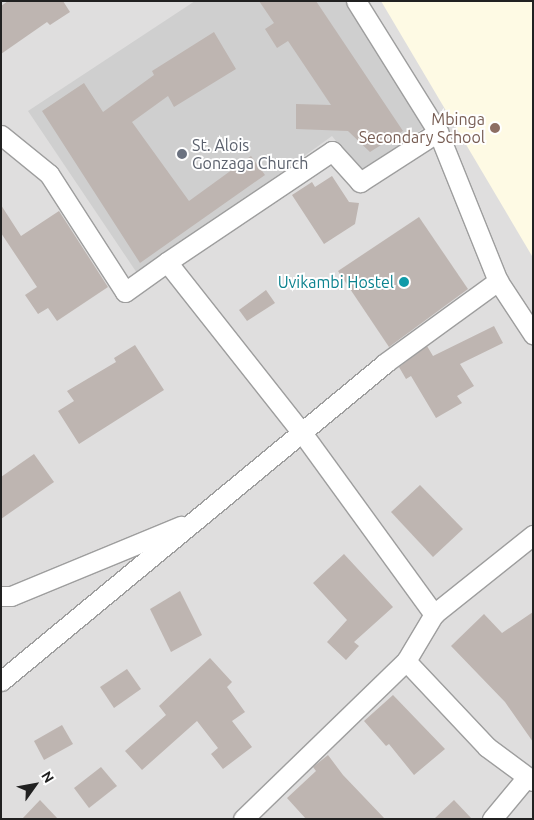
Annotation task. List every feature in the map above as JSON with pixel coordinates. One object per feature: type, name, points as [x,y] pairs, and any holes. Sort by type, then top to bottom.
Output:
[{"type":"street","points":[[356,1],[438,132],[498,281],[533,334]]},
{"type":"street","points":[[1,135],[49,174],[126,292],[167,262],[332,151],[360,182],[438,132]]},
{"type":"street","points":[[167,262],[303,434],[434,614]]},
{"type":"street","points":[[1,681],[303,434],[386,363],[498,281]]},
{"type":"street","points":[[1,596],[11,596],[201,518]]},
{"type":"street","points":[[243,819],[406,660],[434,614],[533,535]]},
{"type":"street","points":[[406,660],[488,747],[529,779],[492,819]]},
{"type":"shaded area","points":[[1,1],[533,1],[533,819],[1,819]]},
{"type":"shaded area","name":"St. Alois Gonzaga Church","points":[[195,1],[346,1],[425,127],[361,172],[332,136],[139,276],[28,111]]},
{"type":"shaded area","name":"Mbinga Secondary School","points":[[381,1],[533,1],[532,256]]},
{"type":"building","points":[[8,1],[63,1],[70,12],[50,25],[47,22],[1,54],[1,6]]},
{"type":"building","points":[[259,1],[316,1],[403,131],[370,152],[348,131],[296,129],[296,104],[331,105],[288,41],[277,48],[265,29],[274,23]]},
{"type":"building","points":[[214,32],[236,69],[174,107],[168,96],[132,122],[189,201],[251,156],[265,175],[140,263],[42,111],[84,83],[103,112],[154,75],[152,71]]},
{"type":"building","points":[[332,176],[349,202],[359,203],[355,224],[324,244],[292,195],[312,182],[315,187]]},
{"type":"building","points":[[1,205],[21,236],[59,211],[108,287],[57,321],[48,308],[38,314],[25,295],[37,287],[1,233]]},
{"type":"building","name":"Uvikambi Hostel","points":[[419,217],[468,289],[389,347],[338,271]]},
{"type":"building","points":[[266,290],[275,303],[247,321],[239,310]]},
{"type":"building","points":[[494,326],[503,343],[460,364],[474,386],[457,396],[462,403],[436,418],[411,376],[406,379],[399,367],[427,346],[433,356]]},
{"type":"building","points":[[135,345],[164,390],[79,444],[58,411],[74,401],[67,391],[116,362],[114,358]]},
{"type":"building","points":[[34,454],[54,482],[1,519],[1,477]]},
{"type":"building","points":[[420,485],[463,529],[433,557],[391,512]]},
{"type":"building","points":[[344,554],[393,607],[354,642],[359,646],[346,660],[327,642],[347,620],[313,583]]},
{"type":"building","points":[[180,591],[202,635],[171,652],[150,609]]},
{"type":"building","points":[[533,612],[533,742],[505,702],[451,646],[484,614],[502,633]]},
{"type":"building","points":[[210,658],[232,682],[227,687],[245,712],[232,721],[252,747],[223,769],[211,754],[218,748],[197,721],[142,770],[125,751],[166,715],[159,706]]},
{"type":"building","points":[[127,669],[141,689],[114,708],[100,687]]},
{"type":"building","points":[[393,695],[445,749],[414,775],[389,744],[386,746],[364,721]]},
{"type":"building","points":[[62,725],[73,744],[44,760],[34,741]]},
{"type":"building","points":[[328,755],[343,775],[385,819],[306,819],[287,798],[316,771],[313,767]]},
{"type":"building","points":[[101,767],[117,786],[89,808],[74,788]]},
{"type":"building","points":[[40,800],[58,819],[22,819]]},
{"type":"building","points":[[454,800],[472,819],[434,819]]},
{"type":"place","name":"Mbinga Secondary School","points":[[495,128]]},
{"type":"place","name":"St. Alois Gonzaga Church","points":[[182,154]]},
{"type":"place","name":"Uvikambi Hostel","points":[[404,282]]}]
